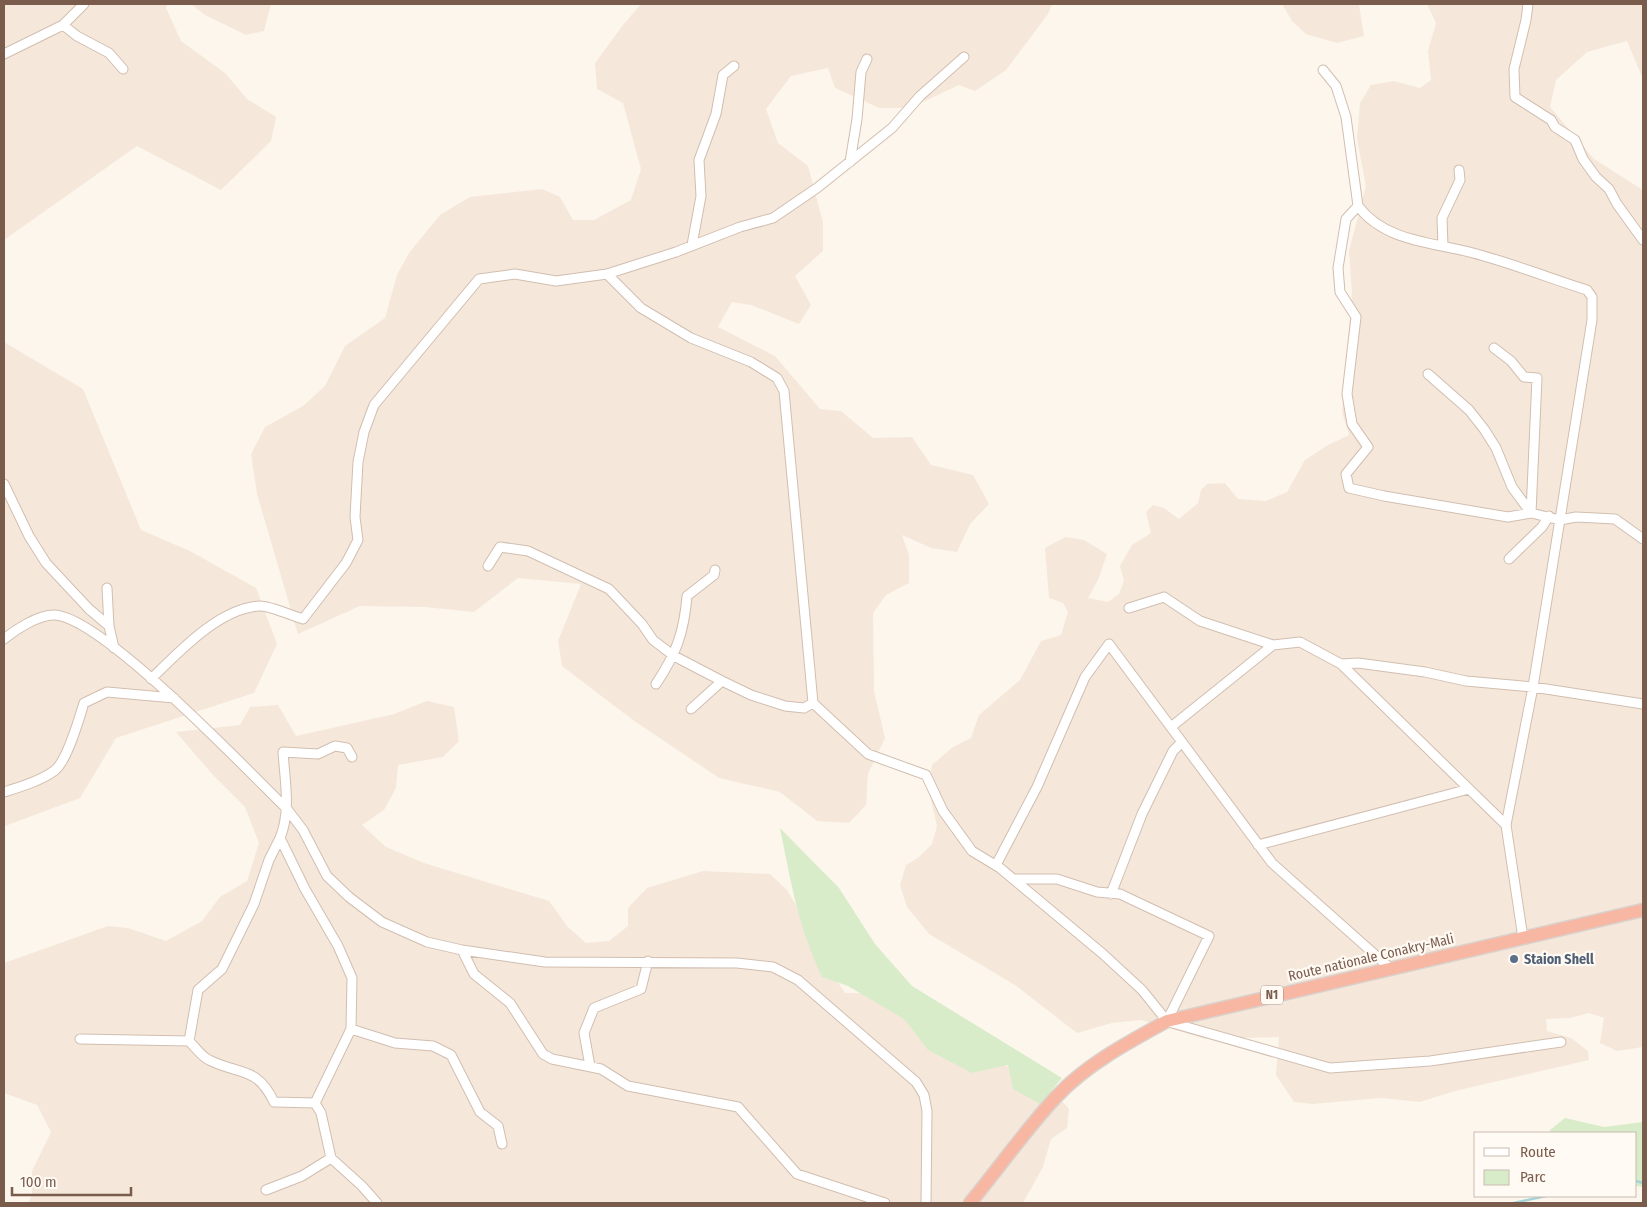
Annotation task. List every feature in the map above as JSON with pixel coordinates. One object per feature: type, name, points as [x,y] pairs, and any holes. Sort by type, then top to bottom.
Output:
[{"type":"highway","name":"Route nationale Conakry-Mali","points":[[970,1203],[1057,1095],[1089,1068],[1128,1042],[1167,1021],[1643,910]]},
{"type":"street","points":[[4,54],[63,25],[84,4]]},
{"type":"street","points":[[1528,4],[1514,69],[1515,97],[1551,120],[1555,127],[1575,140],[1583,159],[1596,177],[1609,189],[1617,204],[1643,240]]},
{"type":"street","points":[[63,25],[77,36],[109,52],[123,69]]},
{"type":"street","points":[[152,679],[185,647],[224,616],[260,606],[303,619],[346,563],[358,540],[355,517],[358,462],[364,432],[374,405],[479,279],[515,274],[556,281],[607,274],[740,227],[773,218],[850,162],[892,128],[920,96],[964,57]]},
{"type":"street","points":[[850,162],[857,119],[861,72],[868,59]]},
{"type":"street","points":[[692,245],[701,196],[698,160],[716,114],[723,75],[734,66]]},
{"type":"street","points":[[1323,70],[1336,86],[1346,117],[1358,206],[1367,218],[1385,230],[1474,253],[1587,290],[1592,297],[1592,320],[1533,688],[1506,825],[1523,938]]},
{"type":"street","points":[[1443,246],[1442,218],[1460,180],[1459,170]]},
{"type":"street","points":[[1358,206],[1346,219],[1338,268],[1340,292],[1356,316],[1347,394],[1352,424],[1368,446],[1346,474],[1349,488],[1384,496],[1508,517],[1531,513],[1560,520],[1576,517],[1615,519],[1643,539]]},
{"type":"street","points":[[607,274],[641,308],[691,338],[751,362],[777,378],[784,391],[813,703],[868,754],[926,775],[943,811],[972,851],[1014,879],[1103,954],[1142,990],[1167,1021],[1330,1068],[1430,1061],[1561,1042]]},
{"type":"street","points":[[1494,348],[1511,361],[1524,377],[1537,378],[1531,513]]},
{"type":"street","points":[[1428,374],[1469,410],[1484,429],[1496,448],[1512,487],[1531,513]]},
{"type":"street","points":[[4,484],[29,536],[46,563],[89,609],[109,626]]},
{"type":"street","points":[[1509,559],[1542,528],[1549,516]]},
{"type":"street","points":[[488,566],[500,548],[528,551],[609,589],[642,624],[653,640],[674,656],[751,696],[785,706],[804,708],[813,703]]},
{"type":"street","points":[[656,684],[674,656],[685,619],[687,596],[714,575],[715,570]]},
{"type":"street","points":[[107,588],[109,626],[114,648]]},
{"type":"street","points":[[1129,608],[1164,597],[1200,621],[1273,645],[1300,642],[1341,664],[1506,825]]},
{"type":"street","points":[[4,639],[43,617],[54,615],[66,617],[83,626],[114,648],[174,698],[287,809],[303,830],[327,876],[349,898],[382,922],[427,942],[462,950],[545,962],[648,961],[737,963],[773,966],[798,980],[916,1082],[924,1095],[927,1111],[926,1203]]},
{"type":"street","points":[[996,866],[1037,787],[1085,677],[1109,644],[1272,863],[1390,968]]},
{"type":"street","points":[[1170,727],[1273,645]]},
{"type":"street","points":[[1341,664],[1358,663],[1643,704]]},
{"type":"street","points":[[691,708],[722,681]]},
{"type":"street","points":[[4,792],[20,787],[56,770],[72,740],[84,703],[107,692],[174,698]]},
{"type":"street","points":[[1112,894],[1142,814],[1173,751],[1182,742]]},
{"type":"street","points":[[189,1041],[198,990],[222,969],[254,904],[269,860],[285,826],[287,809],[283,752],[318,754],[335,746],[347,748],[352,757]]},
{"type":"street","points":[[1258,845],[1469,789]]},
{"type":"street","points":[[280,838],[305,889],[338,946],[352,978],[351,1029],[315,1103]]},
{"type":"street","points":[[1014,879],[1057,879],[1097,892],[1120,894],[1209,936],[1167,1021]]},
{"type":"street","points":[[462,950],[474,974],[510,1003],[543,1054],[552,1059],[601,1069],[628,1086],[738,1107],[797,1174],[885,1203]]},
{"type":"street","points":[[590,1066],[584,1032],[594,1008],[641,989],[648,961]]},
{"type":"street","points":[[351,1029],[396,1043],[433,1046],[451,1055],[480,1112],[498,1126],[502,1144]]},
{"type":"street","points":[[80,1039],[189,1041],[207,1060],[246,1071],[267,1086],[274,1102],[315,1103]]},
{"type":"street","points":[[315,1103],[321,1113],[331,1158],[362,1186],[377,1203]]},
{"type":"street","points":[[266,1190],[302,1176],[331,1158]]},
{"type":"shaded area","points":[[4,4],[168,4],[166,8],[181,41],[225,73],[247,99],[276,117],[271,141],[221,190],[137,146],[4,240]]},
{"type":"shaded area","points":[[191,4],[271,4],[264,31],[246,35],[205,15]]},
{"type":"shaded area","points":[[641,4],[1052,4],[1048,14],[1006,70],[975,91],[959,85],[910,108],[879,108],[835,88],[828,68],[791,76],[766,109],[778,143],[808,166],[823,222],[823,251],[795,276],[811,305],[799,324],[751,305],[732,302],[718,327],[775,356],[820,409],[841,411],[873,438],[912,437],[931,465],[973,475],[989,504],[970,524],[957,552],[931,548],[902,535],[909,555],[909,583],[886,595],[873,613],[874,691],[885,738],[868,774],[866,805],[849,823],[817,821],[780,792],[719,778],[633,720],[562,666],[558,641],[581,584],[518,578],[474,612],[425,607],[360,606],[298,634],[257,494],[251,454],[265,427],[303,406],[325,386],[345,346],[385,318],[397,275],[409,253],[440,215],[470,197],[542,189],[560,197],[573,220],[594,220],[631,200],[641,169],[623,103],[597,89],[595,63]]},
{"type":"shaded area","points":[[1282,4],[1359,4],[1364,36],[1337,43],[1306,34],[1292,21]]},
{"type":"shaded area","points":[[1427,4],[1643,4],[1643,79],[1627,41],[1587,52],[1556,80],[1550,107],[1594,159],[1643,190],[1643,1047],[1617,1051],[1600,1043],[1604,1018],[1589,1013],[1570,1018],[1546,1019],[1547,1031],[1571,1038],[1588,1051],[1589,1060],[1455,1091],[1420,1102],[1382,1098],[1312,1104],[1294,1102],[1276,1075],[1279,1037],[1206,1039],[1141,1020],[1112,1023],[1077,1033],[1015,985],[929,934],[907,907],[900,885],[906,865],[918,858],[932,844],[937,826],[928,788],[932,765],[953,747],[971,738],[979,715],[1020,680],[1041,641],[1061,635],[1068,612],[1063,603],[1049,598],[1045,548],[1065,537],[1084,540],[1107,554],[1098,580],[1088,598],[1108,602],[1119,594],[1124,581],[1120,566],[1132,545],[1151,533],[1146,512],[1153,505],[1164,508],[1179,519],[1198,503],[1201,490],[1207,484],[1225,483],[1238,499],[1266,501],[1287,492],[1305,460],[1328,445],[1349,435],[1342,412],[1352,293],[1349,251],[1366,186],[1357,139],[1360,103],[1371,85],[1394,81],[1420,88],[1431,80],[1428,51],[1436,23]]},
{"type":"shaded area","points":[[4,342],[83,389],[141,530],[190,551],[256,588],[277,644],[254,693],[116,738],[80,798],[5,826]]},
{"type":"shaded area","points":[[427,701],[454,707],[459,741],[443,757],[398,765],[396,788],[384,810],[362,825],[386,847],[424,863],[549,901],[567,926],[586,943],[609,941],[628,926],[628,908],[647,888],[703,871],[770,874],[787,890],[811,930],[825,962],[845,993],[877,993],[988,1058],[1045,1082],[1069,1109],[1067,1128],[1051,1139],[1043,1167],[1023,1203],[28,1203],[32,1195],[32,1171],[51,1132],[37,1105],[4,1093],[4,963],[108,926],[128,928],[166,941],[202,921],[220,897],[247,881],[259,843],[245,807],[212,774],[176,732],[240,725],[250,707],[278,705],[296,736],[394,714]]},
{"type":"green space","points":[[780,828],[839,888],[875,944],[912,986],[1062,1078],[1040,1104],[1013,1089],[1008,1065],[972,1073],[928,1050],[904,1019],[848,986],[822,977],[801,922]]},
{"type":"green space","points":[[1565,1118],[1604,1127],[1643,1122],[1643,1187],[1637,1186],[1637,1132],[1551,1132],[1550,1130]]},
{"type":"waterway","points":[[1637,1181],[1643,1183]]},
{"type":"waterway","points":[[1514,1203],[1541,1197]]},
{"type":"place","name":"Staion Shell","points":[[1514,959]]}]
